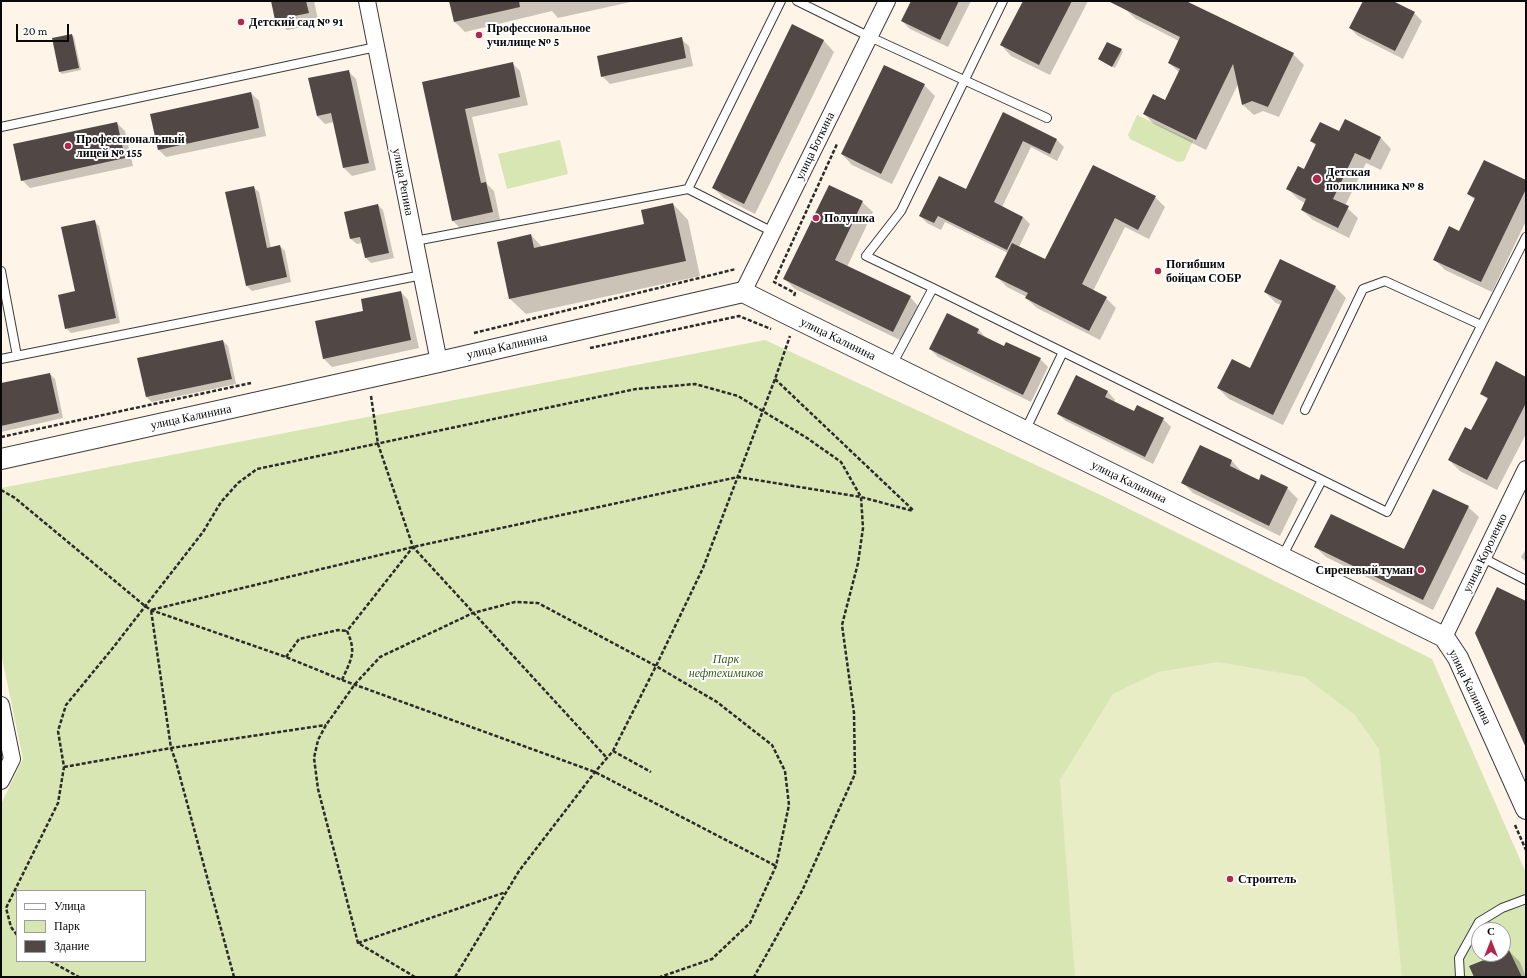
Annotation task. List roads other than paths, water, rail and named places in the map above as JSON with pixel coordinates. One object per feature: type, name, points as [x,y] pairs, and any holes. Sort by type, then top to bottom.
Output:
[{"type":"street","name":"улица Репина","points":[[367,1],[439,362]]},
{"type":"street","name":"улица Боткина","points":[[743,292],[887,1]]},
{"type":"street","name":"улица Калинина","points":[[1,458],[439,362],[743,292],[1444,637],[1458,658],[1521,782],[1520,815]]},
{"type":"street","name":"улица Короленко","points":[[1444,637],[1526,469]]},
{"type":"street","points":[[1,705],[12,759],[1,781]]},
{"type":"lane","points":[[688,189],[781,1]]},
{"type":"lane","points":[[797,1],[870,37],[1047,118]]},
{"type":"lane","points":[[1003,1],[901,211],[866,256],[1387,512],[1526,238]]},
{"type":"lane","points":[[1,127],[376,47]]},
{"type":"lane","points":[[415,241],[688,189],[773,232]]},
{"type":"lane","points":[[1,271],[17,356]]},
{"type":"lane","points":[[1,359],[422,275]]},
{"type":"lane","points":[[1305,410],[1364,289],[1385,281],[1481,325]]},
{"type":"lane","points":[[892,365],[933,288]]},
{"type":"lane","points":[[1025,431],[1063,352]]},
{"type":"lane","points":[[1282,557],[1322,480]]},
{"type":"lane","points":[[1483,558],[1526,580]]},
{"type":"lane","points":[[1460,977],[1459,958],[1479,922],[1502,908],[1526,899]]},
{"type":"place","name":"Детский сад № 91","points":[[241,22]]},
{"type":"place","name":"Профессиональное училище № 5","points":[[479,35]]},
{"type":"place","name":"Профессиональный лицей № 155","points":[[68,146]]},
{"type":"place","name":"Детская поликлиника № 8","points":[[1317,179]]},
{"type":"place","name":"Полушка","points":[[816,218]]},
{"type":"place","name":"Погибшим бойцам СОБР","points":[[1158,271]]},
{"type":"place","name":"Сиреневый туман","points":[[1421,570]]},
{"type":"place","name":"Строитель","points":[[1230,879]]},
{"type":"park label","name":"Парк нефтехимиков","points":[[726,666]]}]
